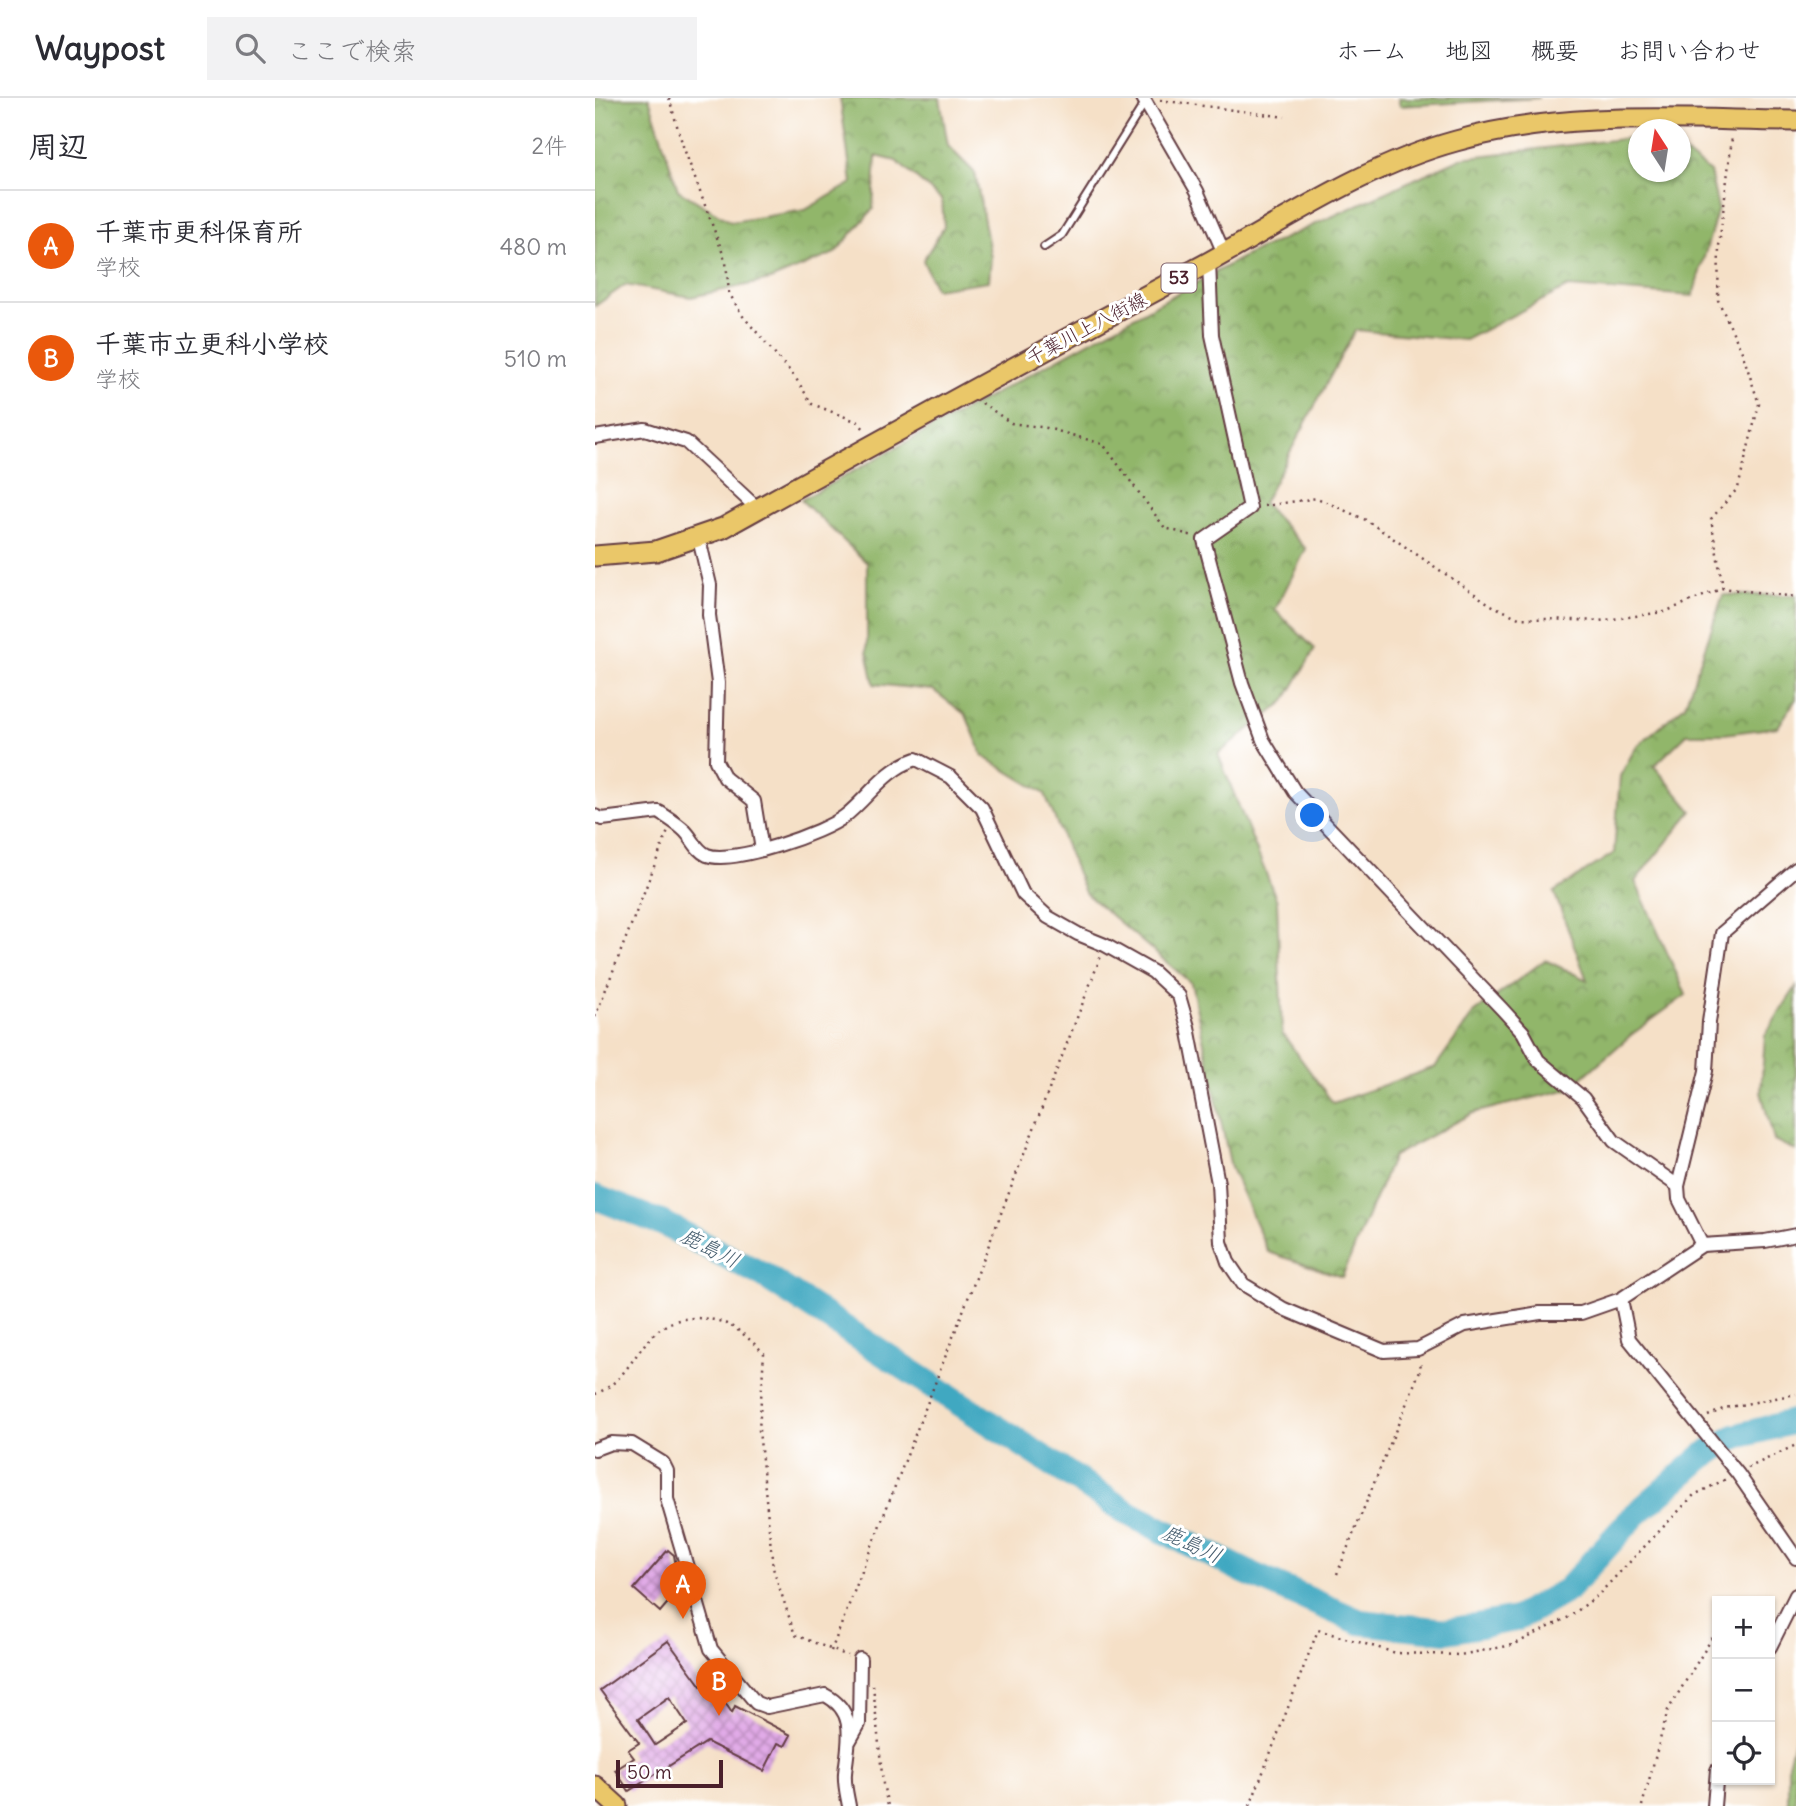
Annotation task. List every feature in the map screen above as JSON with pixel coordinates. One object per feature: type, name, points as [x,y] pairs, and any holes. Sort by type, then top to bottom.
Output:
[{"type":"main road","name":"千葉川上八街線","points":[[601,555],[656,551],[699,539],[1364,175],[1458,140],[1523,127],[1588,120],[1796,121]]},
{"type":"main road","points":[[595,1786],[617,1806]]},
{"type":"street","points":[[1144,99],[1197,191],[1216,257],[1212,335],[1250,508],[1204,540],[1241,683],[1263,740],[1295,792],[1523,1032],[1538,1060],[1583,1098],[1614,1141],[1678,1186]]},
{"type":"street","points":[[595,437],[645,429],[686,442],[758,509]]},
{"type":"street","points":[[699,539],[710,586],[709,615],[718,683],[716,761],[725,778],[754,801],[762,850]]},
{"type":"street","points":[[595,816],[602,818],[659,812],[708,855],[723,857],[762,850],[824,830],[846,816],[889,772],[916,759],[951,777],[982,808],[1023,894],[1048,916],[1077,934],[1105,945],[1153,972],[1179,996],[1218,1183],[1221,1242],[1228,1262],[1243,1284],[1284,1309],[1384,1351],[1418,1349],[1465,1325],[1540,1313],[1581,1312],[1621,1299],[1702,1245],[1765,1241],[1796,1235]]},
{"type":"street","points":[[1702,1245],[1679,1199],[1678,1186],[1706,1071],[1709,1022],[1722,933],[1796,869]]},
{"type":"street","points":[[1621,1299],[1629,1339],[1738,1474],[1796,1558]]},
{"type":"street","points":[[595,1449],[611,1443],[632,1444],[663,1463],[667,1471],[667,1499],[711,1649],[726,1671],[756,1703],[767,1707],[812,1695],[825,1695],[834,1699],[848,1718],[850,1741],[845,1784],[849,1806]]},
{"type":"street","points":[[1775,1637],[1796,1594]]},
{"type":"street","points":[[850,1741],[859,1724],[860,1659]]},
{"type":"street","points":[[1714,1806],[1716,1785]]},
{"type":"lane","points":[[1044,247],[1062,235],[1142,111],[1144,99]]},
{"type":"path","points":[[669,98],[683,146],[726,262],[729,293],[742,315],[795,377],[812,404],[857,422],[876,443]]},
{"type":"path","points":[[1144,99],[1285,117]]},
{"type":"path","points":[[1723,588],[1711,519],[1738,488],[1759,404],[1742,352],[1718,300],[1719,246],[1734,121]]},
{"type":"path","points":[[971,390],[980,401],[1011,423],[1047,428],[1103,444],[1165,528],[1204,540]]},
{"type":"path","points":[[1250,508],[1317,498],[1366,520],[1491,605],[1519,618],[1599,621],[1664,612],[1723,588],[1796,597]]},
{"type":"path","points":[[595,1017],[672,821]]},
{"type":"path","points":[[831,1651],[1105,945]]},
{"type":"path","points":[[595,1394],[609,1389],[656,1330],[676,1319],[707,1318],[740,1328],[764,1353],[759,1430],[773,1568],[795,1635],[831,1651],[860,1659],[876,1689],[883,1784],[888,1806]]},
{"type":"path","points":[[1337,1574],[1421,1368],[1418,1349]]},
{"type":"path","points":[[1697,1424],[1725,1408],[1796,1394]]},
{"type":"path","points":[[1249,1806],[1318,1630],[1396,1653],[1459,1655],[1513,1645],[1569,1617],[1597,1596],[1694,1495],[1796,1445]]},
{"type":"path","points":[[1641,1806],[1668,1710],[1712,1638]]},
{"type":"green space","points":[[595,98],[649,98],[678,190],[731,222],[805,210],[852,183],[840,98],[940,98],[948,146],[975,173],[991,258],[989,281],[935,289],[923,260],[944,227],[942,200],[896,161],[876,156],[873,209],[835,253],[770,280],[691,297],[625,285],[595,306]]},
{"type":"green space","points":[[1398,98],[1539,98],[1400,106]]},
{"type":"green space","points":[[1628,138],[1628,182],[1691,182],[1691,158],[1710,172],[1718,208],[1693,296],[1568,287],[1465,340],[1355,330],[1263,503],[1306,549],[1275,610],[1315,649],[1285,701],[1218,754],[1277,901],[1282,1033],[1333,1103],[1435,1067],[1474,1013],[1545,960],[1587,980],[1554,892],[1614,853],[1620,776],[1636,747],[1685,705],[1723,595],[1796,595],[1796,699],[1778,727],[1724,734],[1687,734],[1654,766],[1692,811],[1635,881],[1686,995],[1631,1035],[1569,1089],[1473,1113],[1393,1156],[1342,1277],[1268,1252],[1231,1168],[1191,983],[1085,893],[1045,794],[983,756],[966,715],[933,690],[874,684],[867,651],[867,563],[801,500],[1245,256],[1461,158]]},
{"type":"green space","points":[[1796,987],[1796,1151],[1774,1140],[1761,1092],[1765,1035]]},
{"type":"green space","points":[[1796,1732],[1796,1806],[1788,1806],[1788,1764]]},
{"type":"building","points":[[668,1550],[674,1555],[683,1585],[660,1612],[634,1589]]},
{"type":"building","points":[[668,1641],[701,1686],[710,1680],[732,1713],[735,1706],[791,1735],[785,1746],[778,1743],[764,1771],[707,1742],[629,1791],[615,1770],[634,1758],[628,1750],[639,1743],[600,1690]],"holes":[[[669,1697],[687,1724],[655,1745],[638,1719]]]},
{"type":"waterway","name":"鹿島川","points":[[595,1197],[664,1224],[763,1275],[1128,1513],[1246,1572],[1360,1622],[1447,1631],[1516,1619],[1567,1590],[1635,1515],[1703,1456],[1737,1436],[1796,1421]]},
{"type":"place","name":"千葉市更科保育所","points":[[683,1619]]},
{"type":"place","name":"千葉市立更科小学校","points":[[719,1716]]}]
